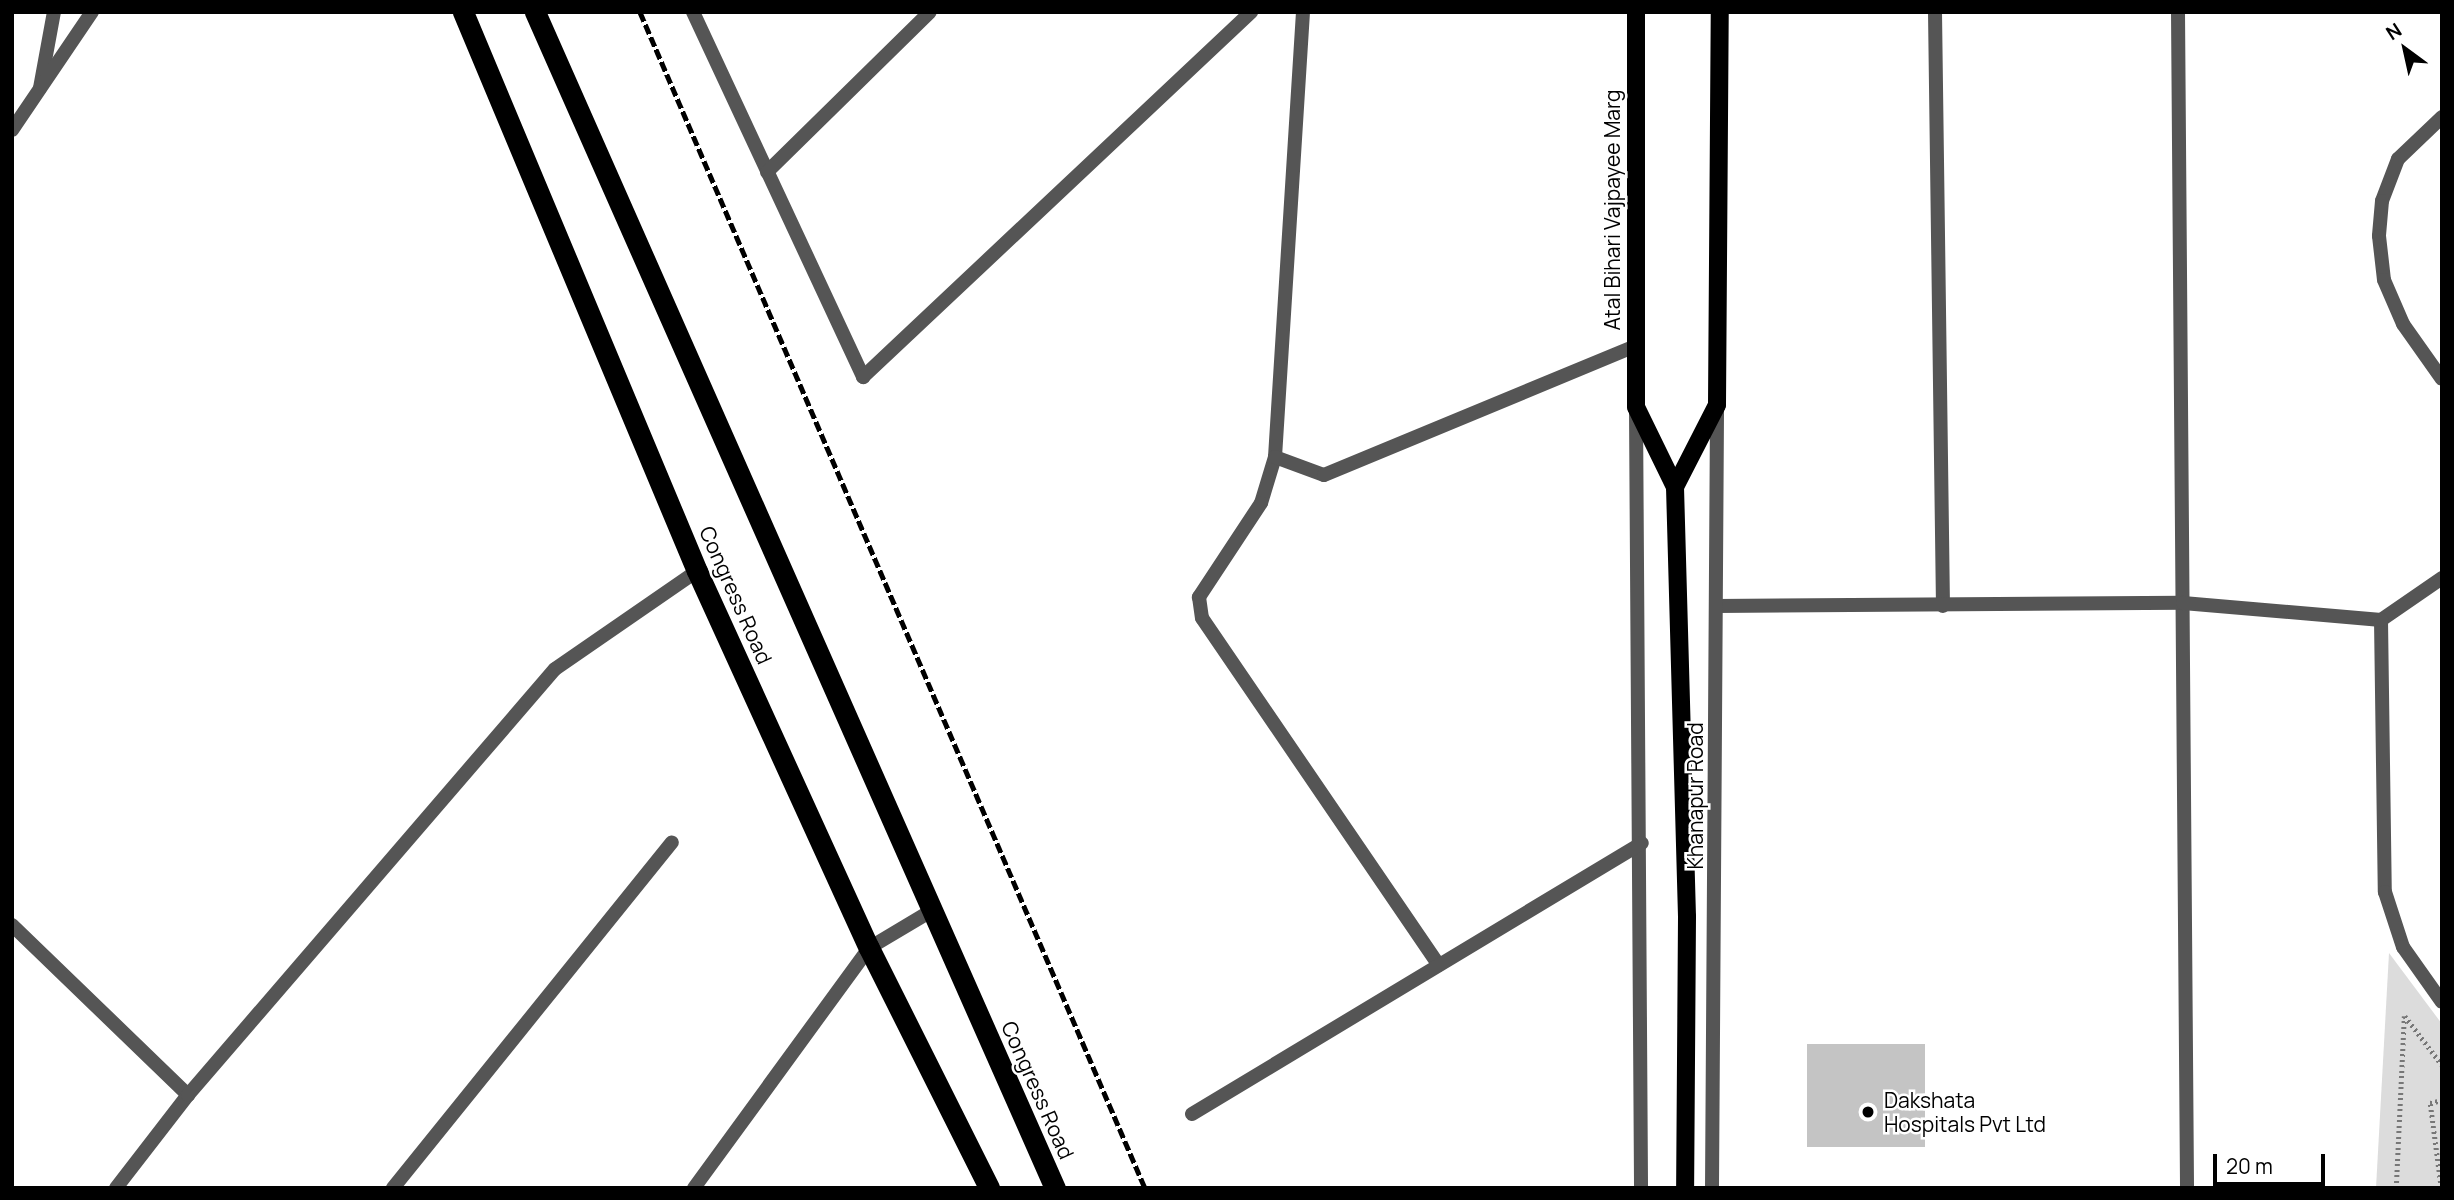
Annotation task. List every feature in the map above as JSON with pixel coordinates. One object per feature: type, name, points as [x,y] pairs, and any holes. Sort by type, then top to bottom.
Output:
[{"type":"highway","name":"Congress Road","points":[[463,12],[697,571],[869,948],[989,1188]]},
{"type":"highway","name":"Congress Road","points":[[535,12],[1055,1188]]},
{"type":"main road","name":"Atal Bihari Vajpayee Marg","points":[[1636,12],[1636,407]]},
{"type":"main road","points":[[1675,487],[1717,405],[1720,12]]},
{"type":"main road","points":[[1636,407],[1675,487],[1686,917],[1685,1188]]},
{"type":"street","points":[[39,97],[54,12]]},
{"type":"street","points":[[12,130],[39,97],[92,12]]},
{"type":"street","points":[[693,12],[863,377],[1251,12]]},
{"type":"street","points":[[767,172],[930,12]]},
{"type":"street","points":[[1303,12],[1275,457],[1261,503],[1199,597],[1202,618],[1439,965]]},
{"type":"street","points":[[1935,12],[1943,606]]},
{"type":"street","points":[[2178,12],[2186,1188]]},
{"type":"street","points":[[2442,117],[2398,159],[2382,201],[2379,236],[2384,280],[2403,324],[2442,379]]},
{"type":"street","points":[[1275,457],[1324,475],[1636,346]]},
{"type":"street","name":"Khanapur Road","points":[[1712,1188],[1717,405]]},
{"type":"street","points":[[1636,407],[1642,843],[1641,1188]]},
{"type":"street","points":[[116,1188],[188,1095],[555,669],[697,571]]},
{"type":"street","points":[[1716,606],[2183,603],[2381,620],[2442,578]]},
{"type":"street","points":[[2381,620],[2385,892],[2403,947],[2442,1002]]},
{"type":"street","points":[[393,1188],[672,842]]},
{"type":"street","points":[[1192,1114],[1642,843]]},
{"type":"street","points":[[694,1188],[869,948],[931,911]]},
{"type":"street","points":[[12,925],[188,1095]]},
{"type":"path","points":[[2396,1188],[2404,1016],[2442,1065]]},
{"type":"path","points":[[2441,1188],[2430,1103],[2442,1100]]},
{"type":"shaded area","points":[[2389,953],[2442,1024],[2442,1188],[2376,1188]]},
{"type":"building","points":[[1807,1044],[1925,1044],[1925,1147],[1807,1147]]},
{"type":"railway","points":[[640,12],[1145,1188]]},
{"type":"place","name":"Dakshata Hospitals Pvt Ltd","points":[[1868,1112]]}]
